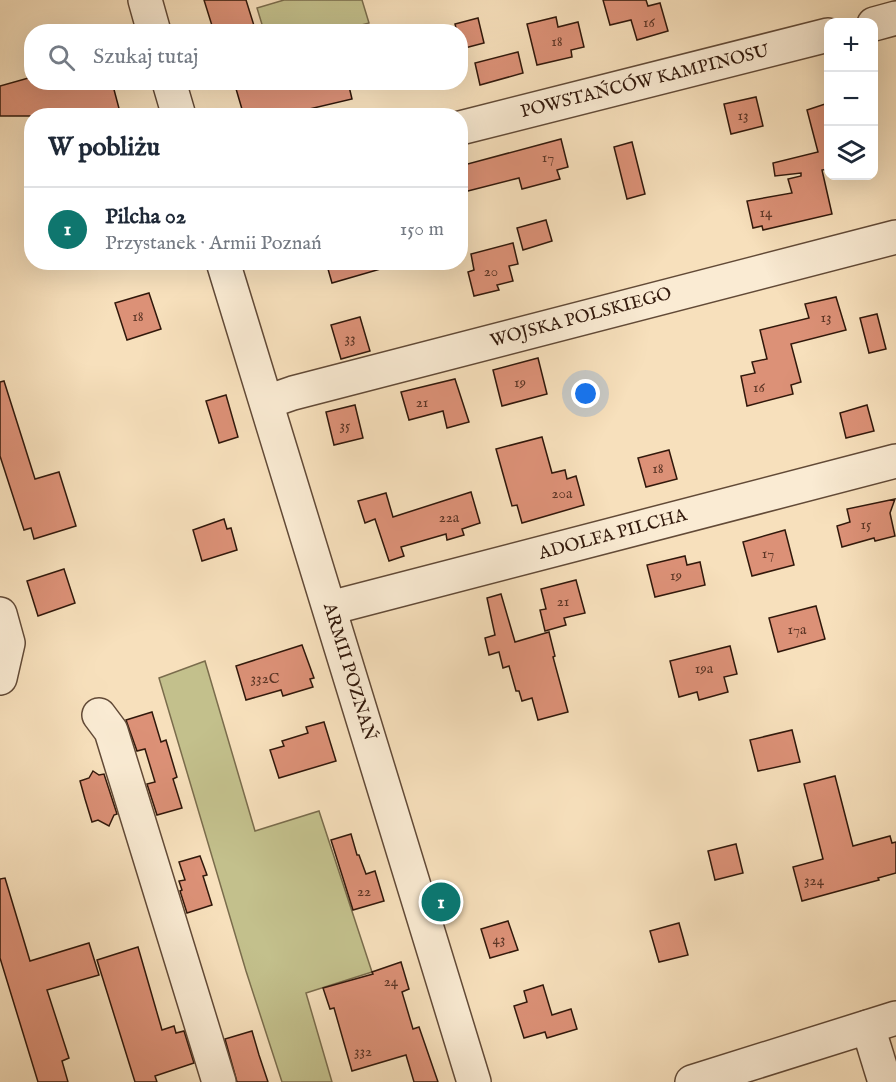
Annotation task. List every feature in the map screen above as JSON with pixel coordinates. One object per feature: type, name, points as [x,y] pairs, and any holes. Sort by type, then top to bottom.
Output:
[{"type":"street","points":[[145,0],[152,24]]},
{"type":"street","points":[[878,23],[896,18]]},
{"type":"street","name":"POWSTAŃCÓW KAMPINOSU","points":[[468,126],[824,36]]},
{"type":"street","points":[[171,90],[177,108]]},
{"type":"street","name":"WOJSKA POLSKIEGO","points":[[267,402],[304,390],[896,237]]},
{"type":"street","name":"ARMII POZNAŃ","points":[[226,270],[474,1082]]},
{"type":"street","name":"ADOLFA PILCHA","points":[[330,608],[896,461]]},
{"type":"street","points":[[0,614],[8,643],[0,678]]},
{"type":"street","points":[[99,715],[111,731],[219,1082]]},
{"type":"street","points":[[692,1082],[882,1023],[885,1082]]},
{"type":"shaded area","points":[[284,0],[362,0],[369,23],[262,24],[257,8]]},
{"type":"shaded area","points":[[205,661],[255,831],[319,811],[372,972],[306,993],[332,1082],[282,1082],[246,971],[159,678]]},
{"type":"building","points":[[204,0],[246,0],[254,24],[212,24]]},
{"type":"building","points":[[603,0],[646,0],[648,6],[660,3],[668,31],[637,40],[631,20],[610,25]]},
{"type":"building","points":[[556,17],[558,27],[578,22],[584,47],[571,50],[572,57],[537,65],[527,24]]},
{"type":"building","points":[[478,18],[484,43],[468,47],[468,24],[455,24]]},
{"type":"building","points":[[518,52],[523,73],[480,85],[475,63]]},
{"type":"building","points":[[24,79],[24,90],[114,90],[119,108],[24,108],[24,116],[0,116],[0,86]]},
{"type":"building","points":[[236,90],[350,90],[352,99],[314,108],[242,108]]},
{"type":"building","points":[[756,97],[763,126],[731,134],[724,104]]},
{"type":"building","points":[[824,104],[824,170],[822,170],[832,214],[763,230],[762,226],[753,228],[747,201],[792,193],[788,179],[801,176],[801,173],[775,176],[773,163],[818,152],[807,110]]},
{"type":"building","points":[[561,139],[568,167],[557,170],[560,179],[522,189],[519,178],[468,191],[468,164]]},
{"type":"building","points":[[632,142],[645,194],[627,199],[614,147]]},
{"type":"building","points":[[546,220],[552,241],[523,250],[517,228]]},
{"type":"building","points":[[513,243],[518,264],[509,266],[513,281],[497,285],[499,290],[474,296],[468,272],[474,270],[471,254]]},
{"type":"building","points":[[328,270],[377,270],[332,283]]},
{"type":"building","points":[[149,293],[161,329],[127,340],[115,303]]},
{"type":"building","points":[[836,297],[846,330],[791,344],[801,382],[791,385],[793,394],[747,406],[741,376],[755,373],[752,362],[767,359],[760,330],[809,318],[805,304]]},
{"type":"building","points":[[877,314],[886,349],[869,353],[860,318]]},
{"type":"building","points":[[360,317],[370,351],[341,359],[331,325]]},
{"type":"building","points":[[538,358],[547,394],[502,406],[493,370]]},
{"type":"building","points":[[455,379],[469,422],[447,428],[443,411],[409,420],[401,392]]},
{"type":"building","points":[[4,381],[35,479],[59,472],[76,526],[34,539],[31,528],[24,530],[0,456],[0,382]]},
{"type":"building","points":[[226,395],[238,437],[219,443],[206,401]]},
{"type":"building","points":[[355,405],[363,438],[334,445],[326,412]]},
{"type":"building","points":[[867,405],[874,431],[846,438],[840,413]]},
{"type":"building","points":[[542,437],[552,473],[565,470],[567,479],[576,476],[584,505],[522,523],[517,505],[512,506],[496,449]]},
{"type":"building","points":[[669,450],[677,479],[646,487],[638,458]]},
{"type":"building","points":[[471,492],[480,523],[462,529],[464,535],[447,540],[446,534],[401,547],[404,556],[389,561],[375,519],[365,523],[358,501],[386,493],[393,517]]},
{"type":"building","points":[[895,499],[890,513],[895,536],[875,541],[874,538],[842,547],[837,526],[850,522],[847,509]]},
{"type":"building","points":[[224,519],[227,529],[231,528],[237,550],[202,561],[193,530]]},
{"type":"building","points":[[785,530],[794,565],[752,576],[743,542]]},
{"type":"building","points":[[685,556],[687,565],[700,562],[705,585],[655,597],[647,565]]},
{"type":"building","points":[[64,569],[75,603],[38,616],[27,581]]},
{"type":"building","points":[[576,580],[585,613],[564,618],[566,625],[545,631],[540,610],[546,609],[541,589]]},
{"type":"building","points":[[501,594],[515,642],[549,632],[555,656],[553,657],[568,712],[538,720],[532,698],[522,701],[519,691],[516,691],[509,666],[503,668],[499,652],[489,655],[485,638],[495,635],[487,598]]},
{"type":"building","points":[[816,606],[825,639],[778,652],[769,618]]},
{"type":"building","points":[[302,645],[314,678],[310,679],[313,687],[283,696],[281,690],[246,700],[236,666]]},
{"type":"building","points":[[730,646],[737,674],[724,677],[728,692],[699,700],[697,692],[679,697],[670,661]]},
{"type":"building","points":[[152,712],[161,742],[166,740],[177,777],[173,779],[182,808],[157,815],[147,784],[155,782],[145,749],[137,751],[126,720]]},
{"type":"building","points":[[324,722],[336,761],[279,778],[270,750],[284,746],[282,741],[308,733],[306,727]]},
{"type":"building","points":[[792,730],[800,762],[758,771],[750,740]]},
{"type":"building","points":[[93,771],[99,775],[104,774],[117,814],[114,815],[109,826],[98,820],[92,822],[85,799],[80,781],[89,778]]},
{"type":"building","points":[[835,776],[853,846],[890,836],[892,843],[896,842],[896,873],[878,878],[879,880],[802,901],[793,867],[823,859],[804,784]]},
{"type":"building","points":[[351,834],[366,874],[375,871],[384,901],[353,910],[331,840]]},
{"type":"building","points":[[736,844],[743,873],[715,880],[708,851]]},
{"type":"building","points":[[200,856],[207,875],[203,876],[212,905],[187,913],[180,891],[182,890],[179,881],[185,880],[179,862]]},
{"type":"building","points":[[5,878],[30,961],[89,943],[99,975],[47,990],[69,1058],[62,1061],[68,1082],[38,1082],[0,958],[0,879]]},
{"type":"building","points":[[508,921],[518,950],[490,958],[481,929]]},
{"type":"building","points":[[679,923],[688,955],[659,962],[650,931]]},
{"type":"building","points":[[138,947],[162,1030],[174,1026],[176,1033],[184,1031],[194,1063],[155,1076],[157,1082],[135,1082],[97,960]]},
{"type":"building","points":[[401,962],[409,989],[402,992],[413,1029],[419,1027],[438,1082],[414,1082],[406,1055],[352,1071],[334,1008],[330,1009],[323,988],[373,974],[372,972]]},
{"type":"building","points":[[543,985],[552,1015],[571,1009],[577,1029],[547,1038],[545,1032],[524,1038],[514,1006],[527,1002],[524,991]]},
{"type":"building","points":[[252,1031],[268,1082],[237,1082],[225,1039]]},
{"type":"place","name":"Pilcha 02","points":[[441,902]]}]
